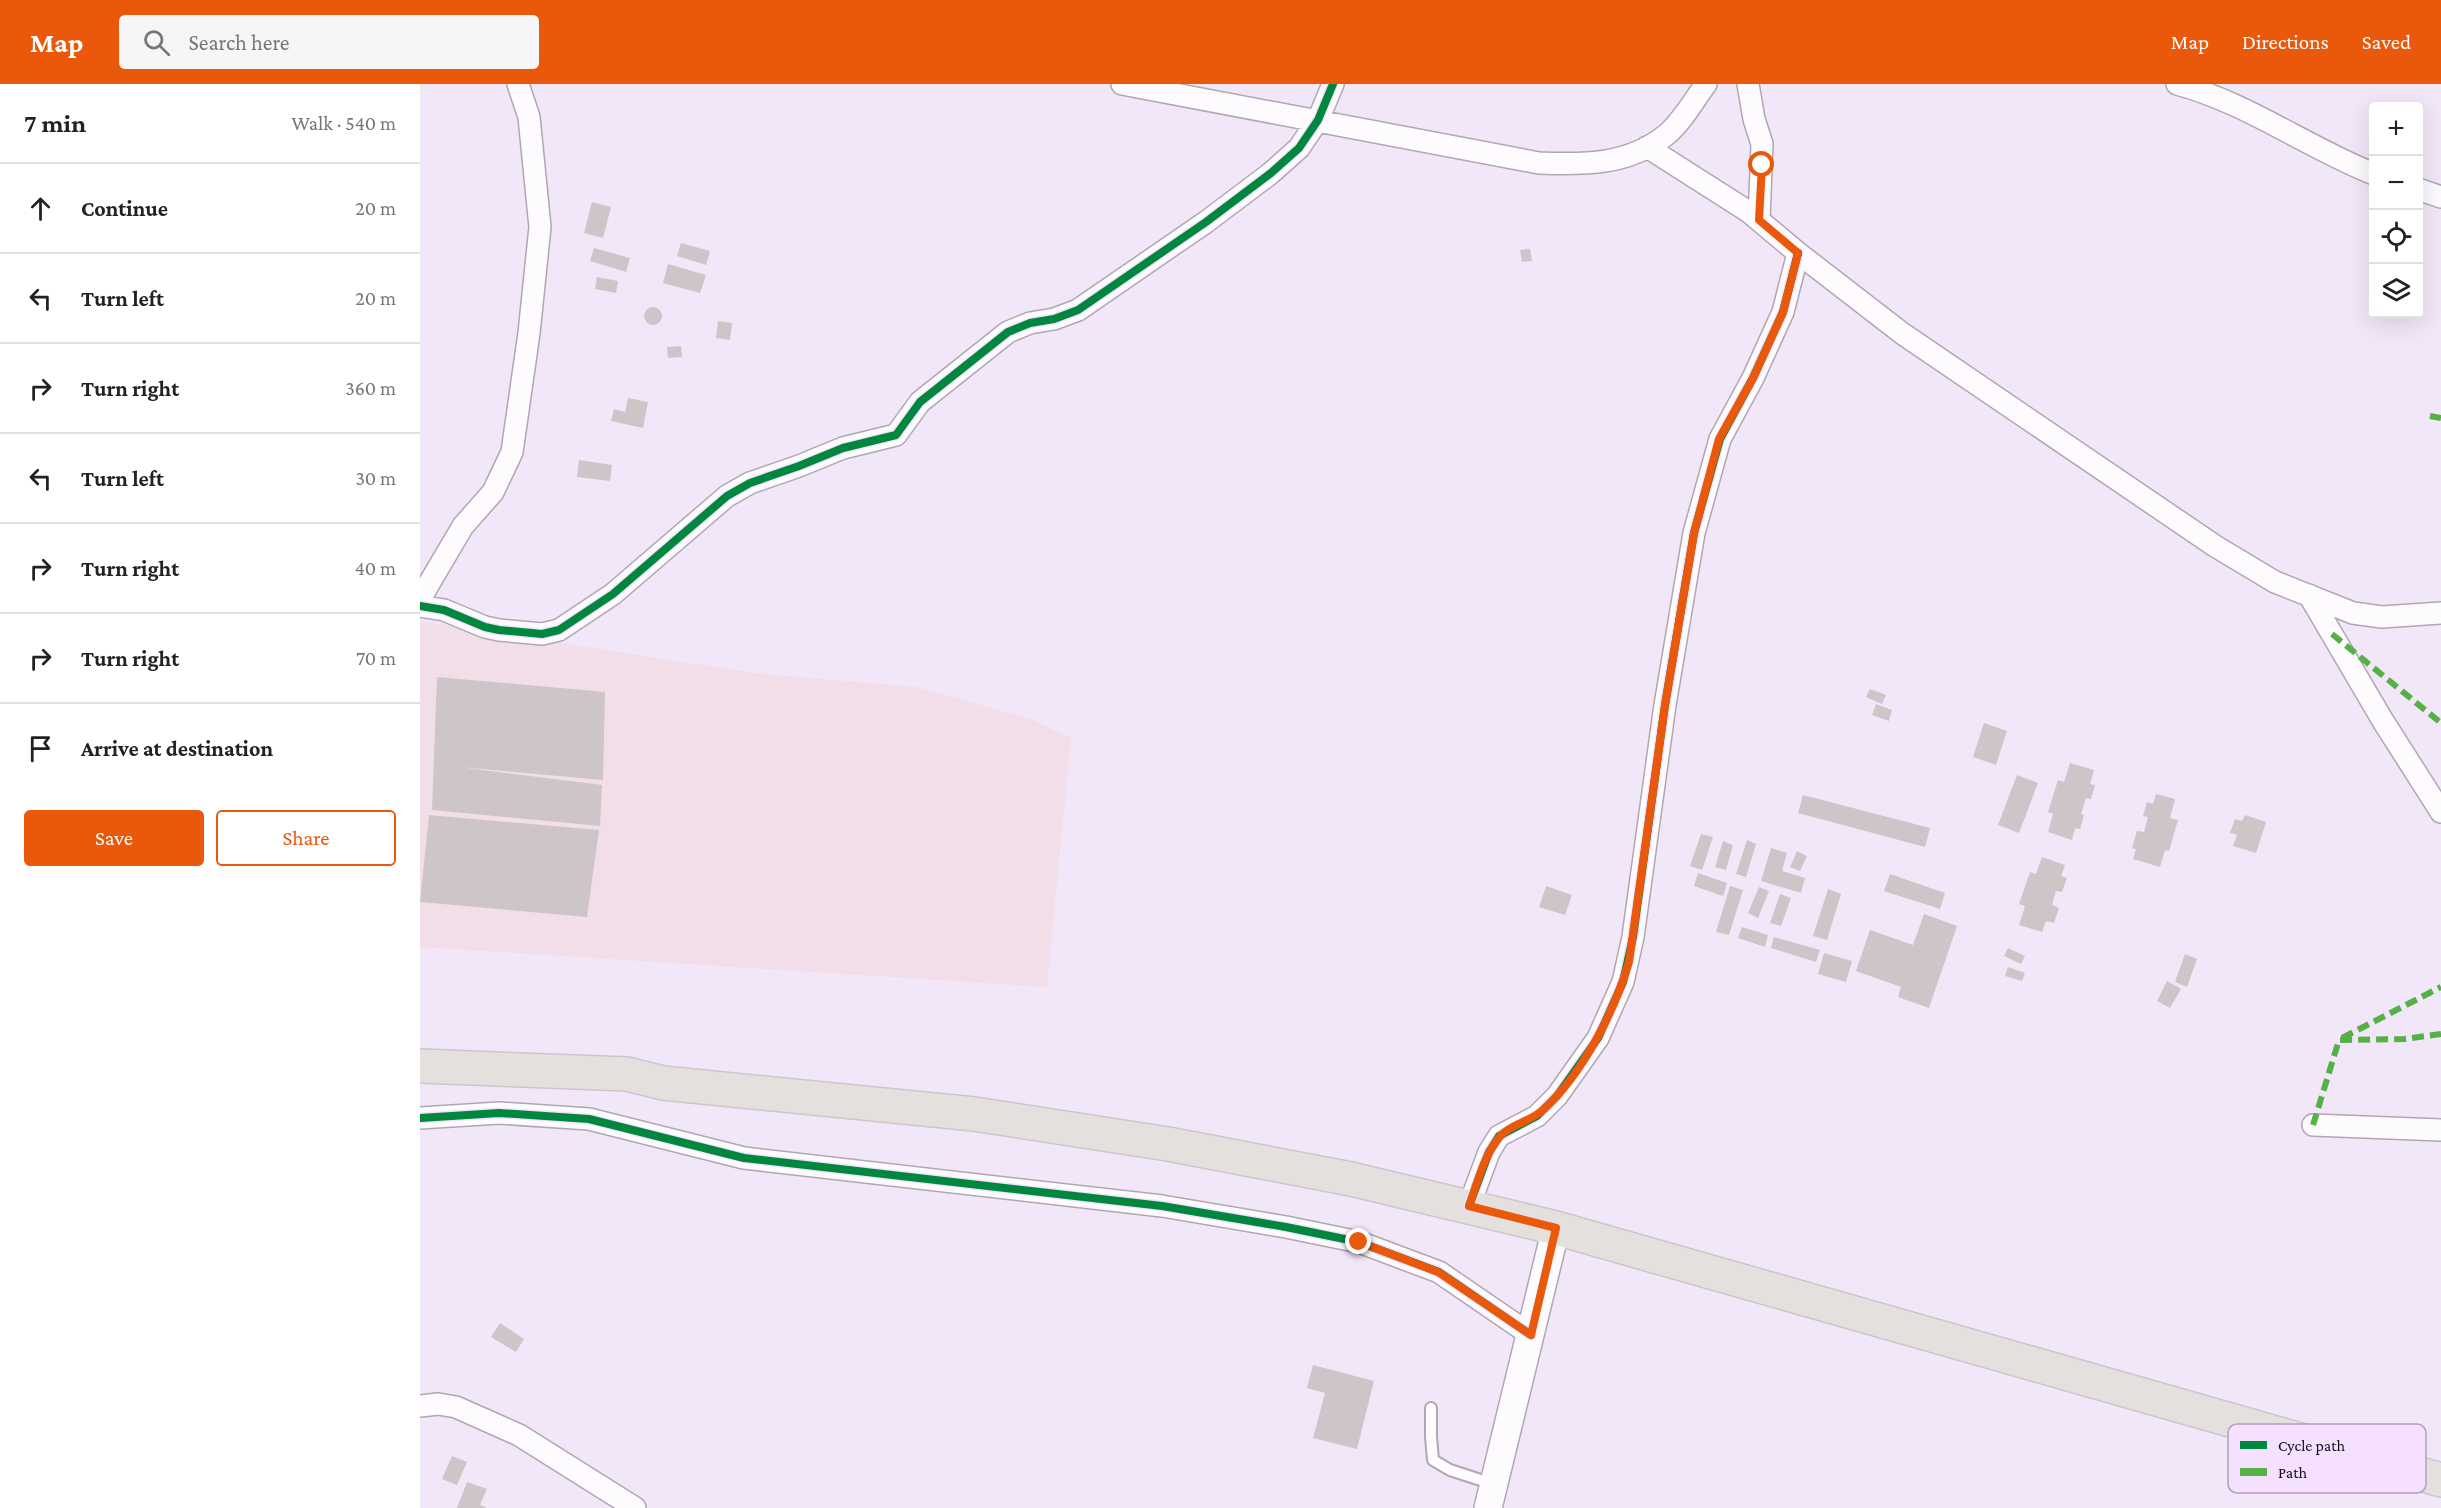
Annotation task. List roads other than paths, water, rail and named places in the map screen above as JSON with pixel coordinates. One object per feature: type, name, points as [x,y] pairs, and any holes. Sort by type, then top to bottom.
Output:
[{"type":"main road","points":[[420,1066],[627,1074],[663,1083],[974,1114],[1073,1128],[1351,1179],[1556,1228],[2244,1424]]},
{"type":"main road","points":[[420,1082],[639,1088],[663,1083]]},
{"type":"main road","points":[[2426,1476],[2441,1480]]},
{"type":"street","points":[[420,598],[463,526],[493,492],[512,452],[529,333],[540,227],[529,117],[518,84]]},
{"type":"street","points":[[1122,84],[1539,163],[1577,164],[1614,161],[1647,147],[1668,134],[1706,84]]},
{"type":"street","points":[[420,606],[444,610],[485,627],[499,630],[542,634],[559,630],[614,594],[727,495],[750,483],[843,448],[896,435],[920,402],[1008,332],[1030,323],[1054,320],[1078,310],[1206,222],[1271,173],[1299,148],[1318,120],[1333,84]]},
{"type":"street","points":[[1748,84],[1754,119],[1762,144],[1759,220]]},
{"type":"street","points":[[2177,84],[2231,102],[2369,172]]},
{"type":"street","points":[[1647,147],[1749,212],[1903,334],[2215,546],[2275,582],[2353,613],[2382,617],[2441,613]]},
{"type":"street","points":[[2423,191],[2441,197]]},
{"type":"street","points":[[1469,1206],[1489,1152],[1499,1136],[1537,1116],[1564,1088],[1598,1038],[1623,982],[1633,937],[1665,705],[1694,533],[1719,439],[1753,378],[1783,312],[1798,253]]},
{"type":"street","points":[[2309,595],[2383,722],[2441,812]]},
{"type":"street","points":[[420,1118],[499,1113],[589,1119],[744,1158],[996,1185],[1162,1206],[1286,1227],[1359,1242],[1438,1272],[1531,1335]]},
{"type":"street","points":[[2313,1125],[2441,1130]]},
{"type":"street","points":[[1491,1496],[1556,1228]]},
{"type":"street","points":[[420,1406],[438,1404],[456,1407],[519,1435],[635,1508]]},
{"type":"lane","points":[[1431,1408],[1433,1460],[1491,1496]]}]
